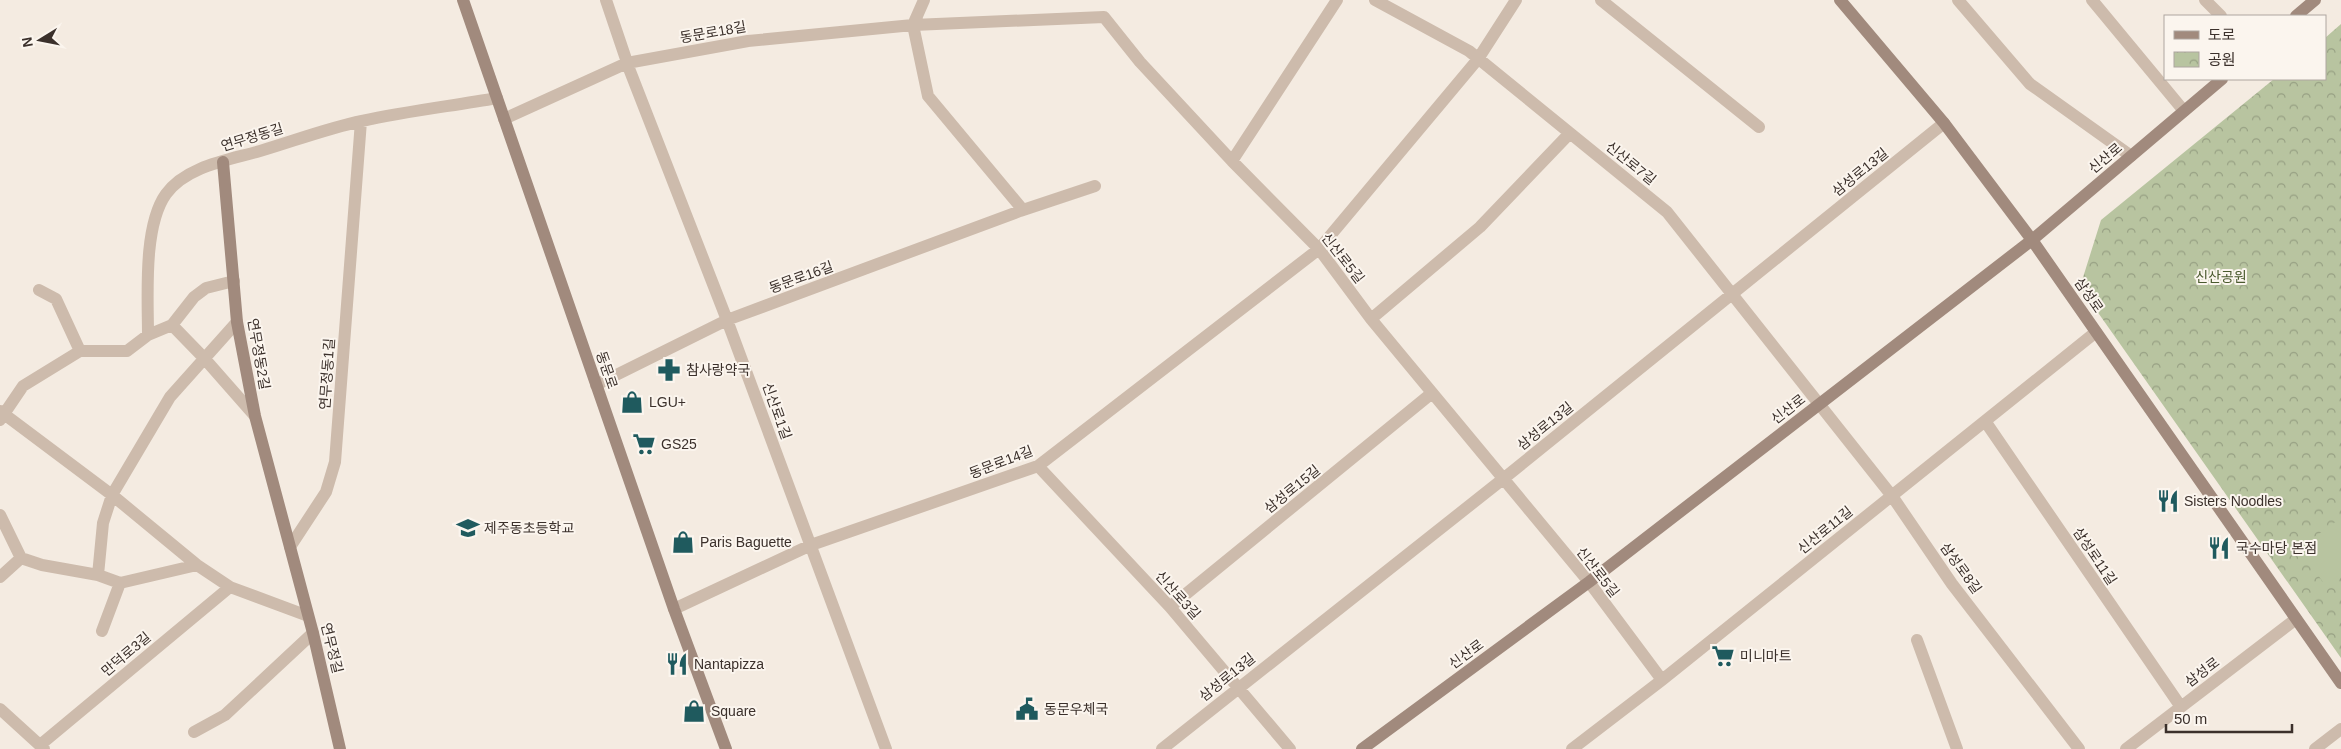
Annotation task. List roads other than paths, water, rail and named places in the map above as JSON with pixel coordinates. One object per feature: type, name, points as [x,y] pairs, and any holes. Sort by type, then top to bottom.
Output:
[{"type":"main road","name":"동문로","points":[[463,0],[674,609],[726,749]]},
{"type":"main road","points":[[2297,15],[2315,0]]},
{"type":"main road","name":"삼성로","points":[[1846,2],[1944,123],[2032,240],[2341,683]]},
{"type":"main road","name":"신산로","points":[[1362,749],[1589,582],[2032,240],[2221,80]]},
{"type":"main road","name":"연무정동2길","points":[[223,162],[237,322],[255,416],[290,547]]},
{"type":"main road","points":[[290,547],[308,616]]},
{"type":"main road","name":"연무정길","points":[[308,616],[340,749]]},
{"type":"street","name":"신산로1길","points":[[606,0],[627,63],[727,320],[886,749]]},
{"type":"street","points":[[924,0],[912,25],[928,96],[1023,210]]},
{"type":"street","points":[[1232,161],[1337,0]]},
{"type":"street","name":"신산로7길","points":[[1375,0],[1469,51],[1666,212],[1818,405]]},
{"type":"street","name":"동문로14길","points":[[674,609],[811,545],[1038,466],[1319,249],[1478,58],[1516,0]]},
{"type":"street","points":[[1601,0],[1759,127]]},
{"type":"street","points":[[1958,0],[2030,84],[2131,156]]},
{"type":"street","points":[[2092,0],[2184,111]]},
{"type":"street","points":[[2205,0],[2219,15]]},
{"type":"street","name":"신산로5길","points":[[912,25],[1104,17],[1140,62],[1232,161],[1319,249],[1371,320],[1589,582],[1662,680]]},
{"type":"street","name":"동문로18길","points":[[504,119],[627,63],[748,41],[912,25]]},
{"type":"street","name":"연무정동길","points":[[148,335],[148,274],[154,221],[165,195],[178,181],[223,162],[361,121],[497,98]]},
{"type":"street","name":"연무정동1길","points":[[290,547],[326,492],[335,462],[361,121]]},
{"type":"street","name":"삼성로13길","points":[[1162,749],[1504,479],[1944,123]]},
{"type":"street","points":[[1371,320],[1480,227],[1570,133]]},
{"type":"street","name":"동문로16길","points":[[596,385],[727,320],[1023,210],[1095,186]]},
{"type":"street","points":[[1,415],[23,386],[80,351],[127,351],[148,335],[172,325],[194,297],[206,288],[234,281]]},
{"type":"street","points":[[39,290],[56,299],[80,351]]},
{"type":"street","points":[[98,575],[103,523],[112,495],[170,397],[237,322]]},
{"type":"street","points":[[172,325],[255,416]]},
{"type":"street","name":"신산로11길","points":[[1572,749],[1662,680],[2096,332]]},
{"type":"street","name":"삼성로15길","points":[[1170,607],[1432,393]]},
{"type":"street","name":"삼성로8길","points":[[1818,405],[1892,496],[1952,584],[2079,749]]},
{"type":"street","name":"연무정길","points":[[1,415],[112,495],[197,564],[230,587],[308,616]]},
{"type":"street","name":"삼성로11길","points":[[1985,421],[2181,707]]},
{"type":"street","name":"신산로3길","points":[[1038,466],[1170,607],[1290,749]]},
{"type":"street","points":[[0,515],[21,558],[42,565],[98,575],[120,583],[197,564]]},
{"type":"street","points":[[0,577],[21,558]]},
{"type":"street","points":[[102,631],[120,583]]},
{"type":"street","name":"만덕로3길","points":[[0,709],[42,747],[230,587]]},
{"type":"street","name":"삼성로","points":[[2126,749],[2296,619]]},
{"type":"street","points":[[194,732],[225,715],[313,632]]},
{"type":"street","points":[[1917,640],[1957,749]]},
{"type":"street","points":[[2315,749],[2341,729]]},
{"type":"place","name":"참사랑약국","points":[[669,370]]},
{"type":"place","name":"LGU+","points":[[632,402]]},
{"type":"place","name":"GS25","points":[[644,444]]},
{"type":"place","name":"Sisters Noodles","points":[[2168,501]]},
{"type":"place","name":"제주동초등학교","points":[[468,528]]},
{"type":"place","name":"Paris Baguette","points":[[683,542]]},
{"type":"place","name":"국수마당 본점","points":[[2219,548]]},
{"type":"place","name":"미니마트","points":[[1723,656]]},
{"type":"place","name":"Nantapizza","points":[[677,664]]},
{"type":"place","name":"동문우체국","points":[[1027,709]]},
{"type":"place","name":"Square","points":[[694,711]]},
{"type":"park label","name":"신산공원","points":[[2221,277]]}]
